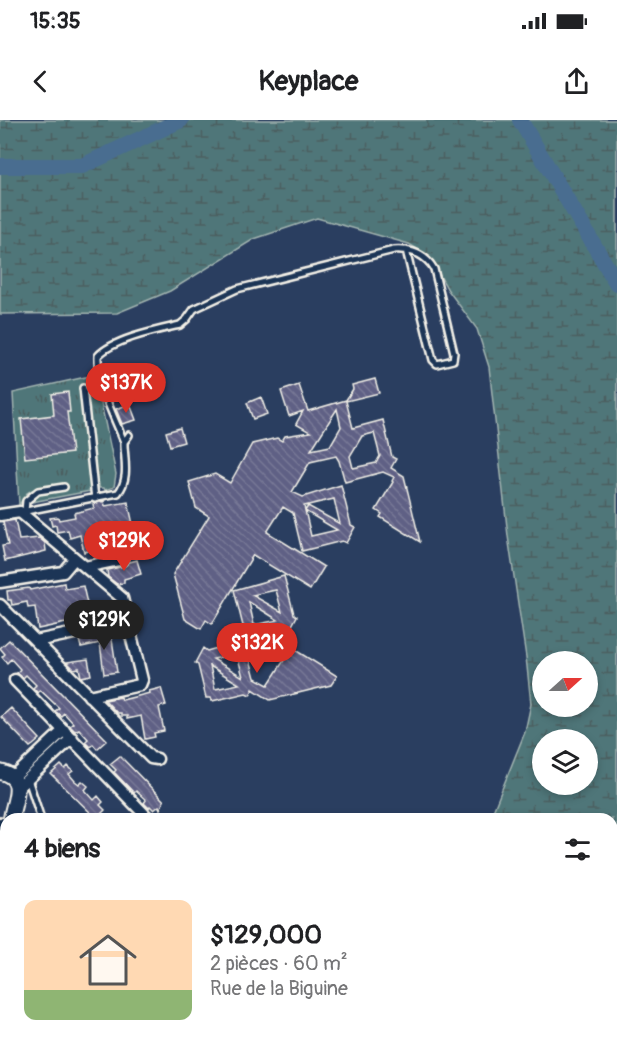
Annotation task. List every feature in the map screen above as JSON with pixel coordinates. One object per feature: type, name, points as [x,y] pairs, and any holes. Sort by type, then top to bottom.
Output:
[{"type":"main road","points":[[0,809],[8,807],[8,780]]},
{"type":"main road","points":[[8,780],[11,813]]},
{"type":"street","points":[[0,515],[22,512],[122,598],[142,680],[140,685],[89,696]]},
{"type":"street","points":[[0,582],[63,572],[74,559]]},
{"type":"street","points":[[85,567],[123,559]]},
{"type":"street","points":[[0,605],[151,758],[157,759]]},
{"type":"street","points":[[36,641],[128,622]]},
{"type":"street","points":[[15,680],[144,813]]},
{"type":"street","points":[[8,780],[28,774],[68,734]]},
{"type":"lane","points":[[22,512],[118,493],[123,486],[125,476],[124,442],[97,370],[98,356],[103,350],[180,325],[194,309],[237,289],[394,250],[406,250],[428,260],[434,269],[454,353],[453,360],[437,364],[433,360],[406,250]]},
{"type":"lane","points":[[83,388],[95,498]]},
{"type":"lane","points":[[124,442],[129,435]]},
{"type":"lane","points":[[22,512],[26,501],[34,493],[64,487]]},
{"type":"lane","points":[[28,774],[39,813]]},
{"type":"green space","points":[[0,120],[617,120],[617,813],[492,813],[525,732],[531,704],[526,657],[508,536],[489,367],[477,329],[448,290],[429,256],[409,244],[317,218],[254,239],[170,291],[117,313],[0,314]]},
{"type":"green space","points":[[95,375],[116,474],[114,487],[105,490],[99,488],[99,484],[91,485],[90,491],[32,502],[37,497],[32,490],[27,493],[19,505],[13,393]]},
{"type":"building","points":[[375,379],[379,393],[346,401],[353,428],[383,420],[392,457],[396,459],[391,468],[404,476],[420,542],[380,517],[382,514],[376,510],[394,477],[383,472],[345,482],[336,456],[310,462],[292,492],[303,497],[341,485],[351,525],[355,527],[346,543],[342,541],[302,551],[293,513],[283,507],[267,532],[324,567],[310,590],[253,555],[212,624],[206,620],[201,629],[185,619],[173,574],[209,516],[196,508],[189,482],[215,474],[230,483],[252,444],[277,438],[282,441],[285,436],[310,432],[296,424],[303,411],[289,416],[281,391],[299,385],[308,411],[346,400],[353,389],[352,385]],"holes":[[[337,409],[341,427],[330,446],[311,450]],[[374,433],[380,456],[376,463],[353,468],[350,456],[362,436]],[[334,499],[340,524],[308,506],[305,511],[304,506]],[[305,511],[337,530],[311,536]]]},
{"type":"building","points":[[68,392],[70,412],[67,412],[72,453],[25,458],[21,419],[54,415],[52,394]]},
{"type":"building","points":[[261,397],[267,414],[253,419],[247,403]]},
{"type":"building","points":[[130,404],[136,420],[122,424],[116,409]]},
{"type":"building","points":[[180,428],[184,442],[170,446],[166,432]]},
{"type":"building","points":[[104,501],[105,506],[128,502],[137,542],[122,546],[122,542],[84,552],[80,535],[70,538],[68,530],[57,532],[56,525],[52,526],[50,518],[58,517],[59,520],[75,517],[74,513],[94,508],[93,504]]},
{"type":"building","points":[[15,520],[19,540],[39,538],[45,543],[46,551],[5,561],[2,546],[8,545],[3,522]]},
{"type":"building","points":[[137,560],[141,574],[124,579],[124,583],[117,584],[108,577],[107,570],[125,566]]},
{"type":"building","points":[[284,576],[294,614],[297,616],[289,631],[285,628],[246,638],[234,590]],"holes":[[[276,590],[282,612],[252,595]],[[249,602],[278,620],[254,625]]]},
{"type":"building","points":[[64,583],[65,589],[83,586],[88,608],[110,603],[114,617],[76,625],[75,621],[38,629],[35,607],[28,608],[27,602],[12,605],[11,600],[8,600],[7,591],[29,588],[30,590]]},
{"type":"building","points":[[111,633],[117,672],[104,674],[100,643],[81,647],[79,640]]},
{"type":"building","points":[[9,640],[107,740],[97,749],[93,744],[90,747],[85,742],[88,739],[79,729],[75,731],[70,726],[73,723],[64,713],[61,716],[55,711],[59,708],[40,690],[38,693],[33,688],[36,685],[26,675],[23,678],[17,673],[20,669],[11,659],[7,663],[2,657],[5,654],[0,648]]},
{"type":"building","points":[[245,640],[255,678],[268,685],[292,648],[337,676],[331,685],[270,700],[253,689],[250,695],[246,693],[212,701],[211,698],[206,698],[198,665],[195,663],[203,648],[207,651]],"holes":[[[237,654],[243,677],[213,659]],[[210,666],[239,684],[215,689]]]},
{"type":"building","points":[[88,659],[91,675],[81,677],[79,668],[74,669],[67,662]]},
{"type":"building","points":[[161,688],[166,705],[159,707],[164,731],[154,733],[155,737],[145,739],[141,716],[127,719],[127,716],[121,716],[121,713],[117,713],[105,700],[121,697],[122,700]]},
{"type":"building","points":[[11,708],[40,739],[30,747],[1,717]]},
{"type":"building","points":[[120,756],[164,801],[160,809],[159,806],[154,810],[150,806],[149,808],[144,803],[146,800],[136,791],[134,793],[114,772],[116,770],[110,764]]},
{"type":"building","points":[[61,765],[65,769],[68,766],[73,771],[69,774],[79,784],[82,781],[88,786],[85,790],[94,800],[98,796],[103,802],[100,805],[105,810],[102,813],[91,813],[51,774]]},
{"type":"waterway","points":[[0,166],[82,166],[181,120]]},
{"type":"waterway","points":[[520,120],[617,284]]}]
